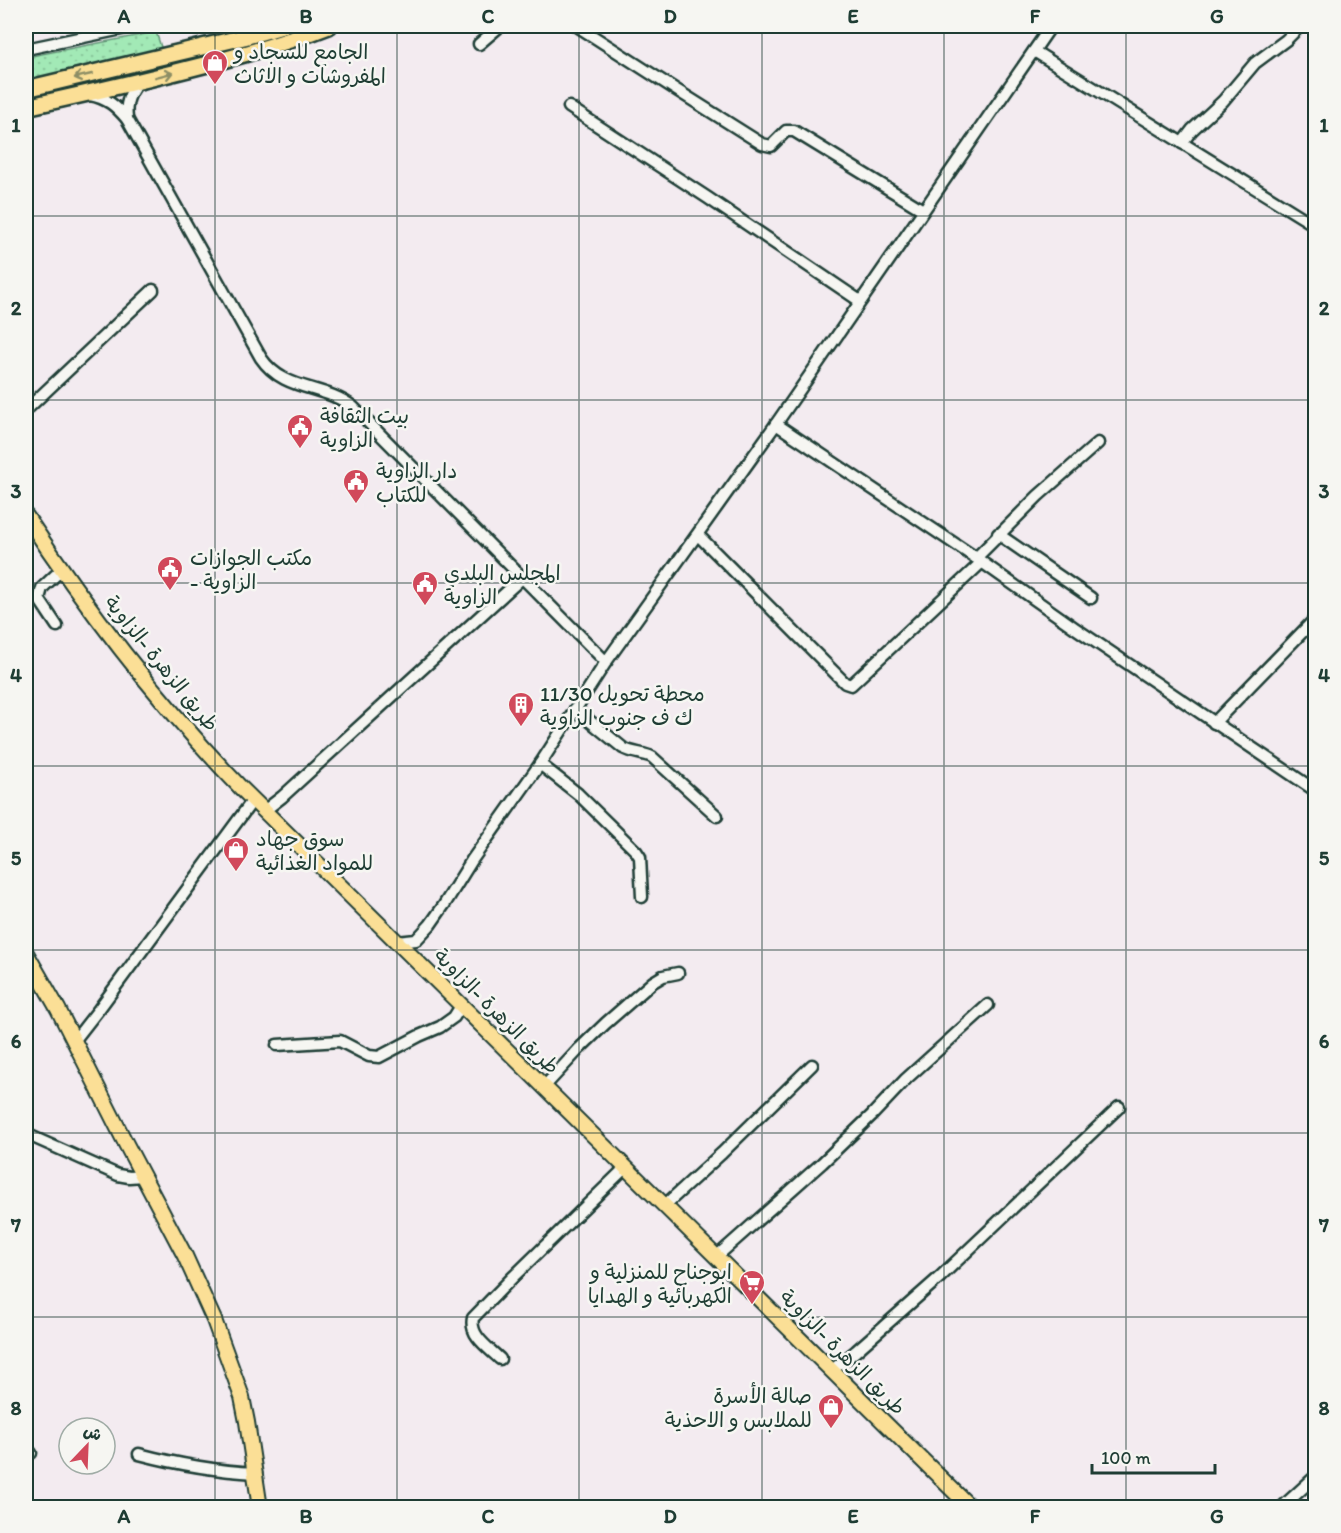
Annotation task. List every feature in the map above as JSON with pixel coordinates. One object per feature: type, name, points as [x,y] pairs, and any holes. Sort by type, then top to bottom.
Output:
[{"type":"highway","points":[[26,89],[242,31],[282,26]]},
{"type":"highway","points":[[26,107],[87,94],[278,44],[329,26]]},
{"type":"main road","name":"طريق الزهرة -الزاوية","points":[[26,516],[61,570],[156,692],[253,801],[971,1508]]},
{"type":"main road","points":[[26,953],[58,1009],[190,1266],[220,1332],[242,1396],[260,1508]]},
{"type":"street","points":[[26,49],[136,26]]},
{"type":"street","points":[[479,44],[500,26]]},
{"type":"street","points":[[577,26],[762,144],[771,146],[786,131],[794,131],[923,210]]},
{"type":"street","points":[[397,942],[416,940],[430,925],[540,764],[606,662],[776,424],[1051,26]]},
{"type":"street","points":[[1182,143],[1192,130],[1223,101],[1255,63],[1300,26]]},
{"type":"street","points":[[1034,51],[1316,226]]},
{"type":"street","points":[[127,119],[126,103],[138,81]]},
{"type":"street","points":[[87,94],[105,99],[127,119],[270,370],[289,382],[341,399],[353,407],[606,662]]},
{"type":"street","points":[[569,107],[860,301]]},
{"type":"street","points":[[26,410],[153,290]]},
{"type":"street","points":[[776,424],[1316,791]]},
{"type":"street","points":[[698,535],[845,683],[851,685],[979,560],[998,534],[1098,443]]},
{"type":"street","points":[[998,534],[1091,598]]},
{"type":"street","points":[[57,626],[39,599],[42,588],[61,570]]},
{"type":"street","points":[[264,811],[523,577]]},
{"type":"street","points":[[1214,723],[1316,618]]},
{"type":"street","points":[[575,709],[623,748],[652,757],[717,816]]},
{"type":"street","points":[[540,764],[578,794],[636,851],[640,858],[642,897]]},
{"type":"street","points":[[74,1041],[253,801]]},
{"type":"street","points":[[544,1087],[606,1023],[645,989],[663,976],[678,973]]},
{"type":"street","points":[[716,1257],[822,1163],[906,1079],[988,1005]]},
{"type":"street","points":[[277,1045],[340,1041],[369,1056],[378,1057],[440,1027],[454,1017],[461,1006]]},
{"type":"street","points":[[665,1205],[812,1065]]},
{"type":"street","points":[[831,1371],[940,1277],[1119,1107]]},
{"type":"street","points":[[26,1134],[118,1175],[129,1178],[143,1176]]},
{"type":"street","points":[[500,1359],[476,1335],[472,1327],[473,1318],[626,1167]]},
{"type":"street","points":[[140,1455],[230,1472],[256,1473]]},
{"type":"street","points":[[1281,1508],[1316,1476]]},
{"type":"green space","points":[[156,32],[163,53],[26,83],[26,57]]},
{"type":"place","name":"الجامع للسجاد و المفروشات و الاثاث","points":[[215,86]]},
{"type":"place","name":"بيت الثقافة الزاوية","points":[[300,450]]},
{"type":"place","name":"دار الزاوية للكتاب","points":[[356,505]]},
{"type":"place","name":"مكتب الجوازات - الزاوية","points":[[170,592]]},
{"type":"place","name":"المجلس البلدي الزاوية","points":[[425,607]]},
{"type":"place","name":"محطة تحويل 11/30 ك ف جنوب الزاوية","points":[[521,728]]},
{"type":"place","name":"سوق جهاد للمواد الغذائية","points":[[236,873]]},
{"type":"place","name":"ابوجناح للمنزلية و الكهربائية و الهدايا","points":[[752,1306]]},
{"type":"place","name":"صالة الأسرة للملابس و الاحذية","points":[[831,1430]]}]
